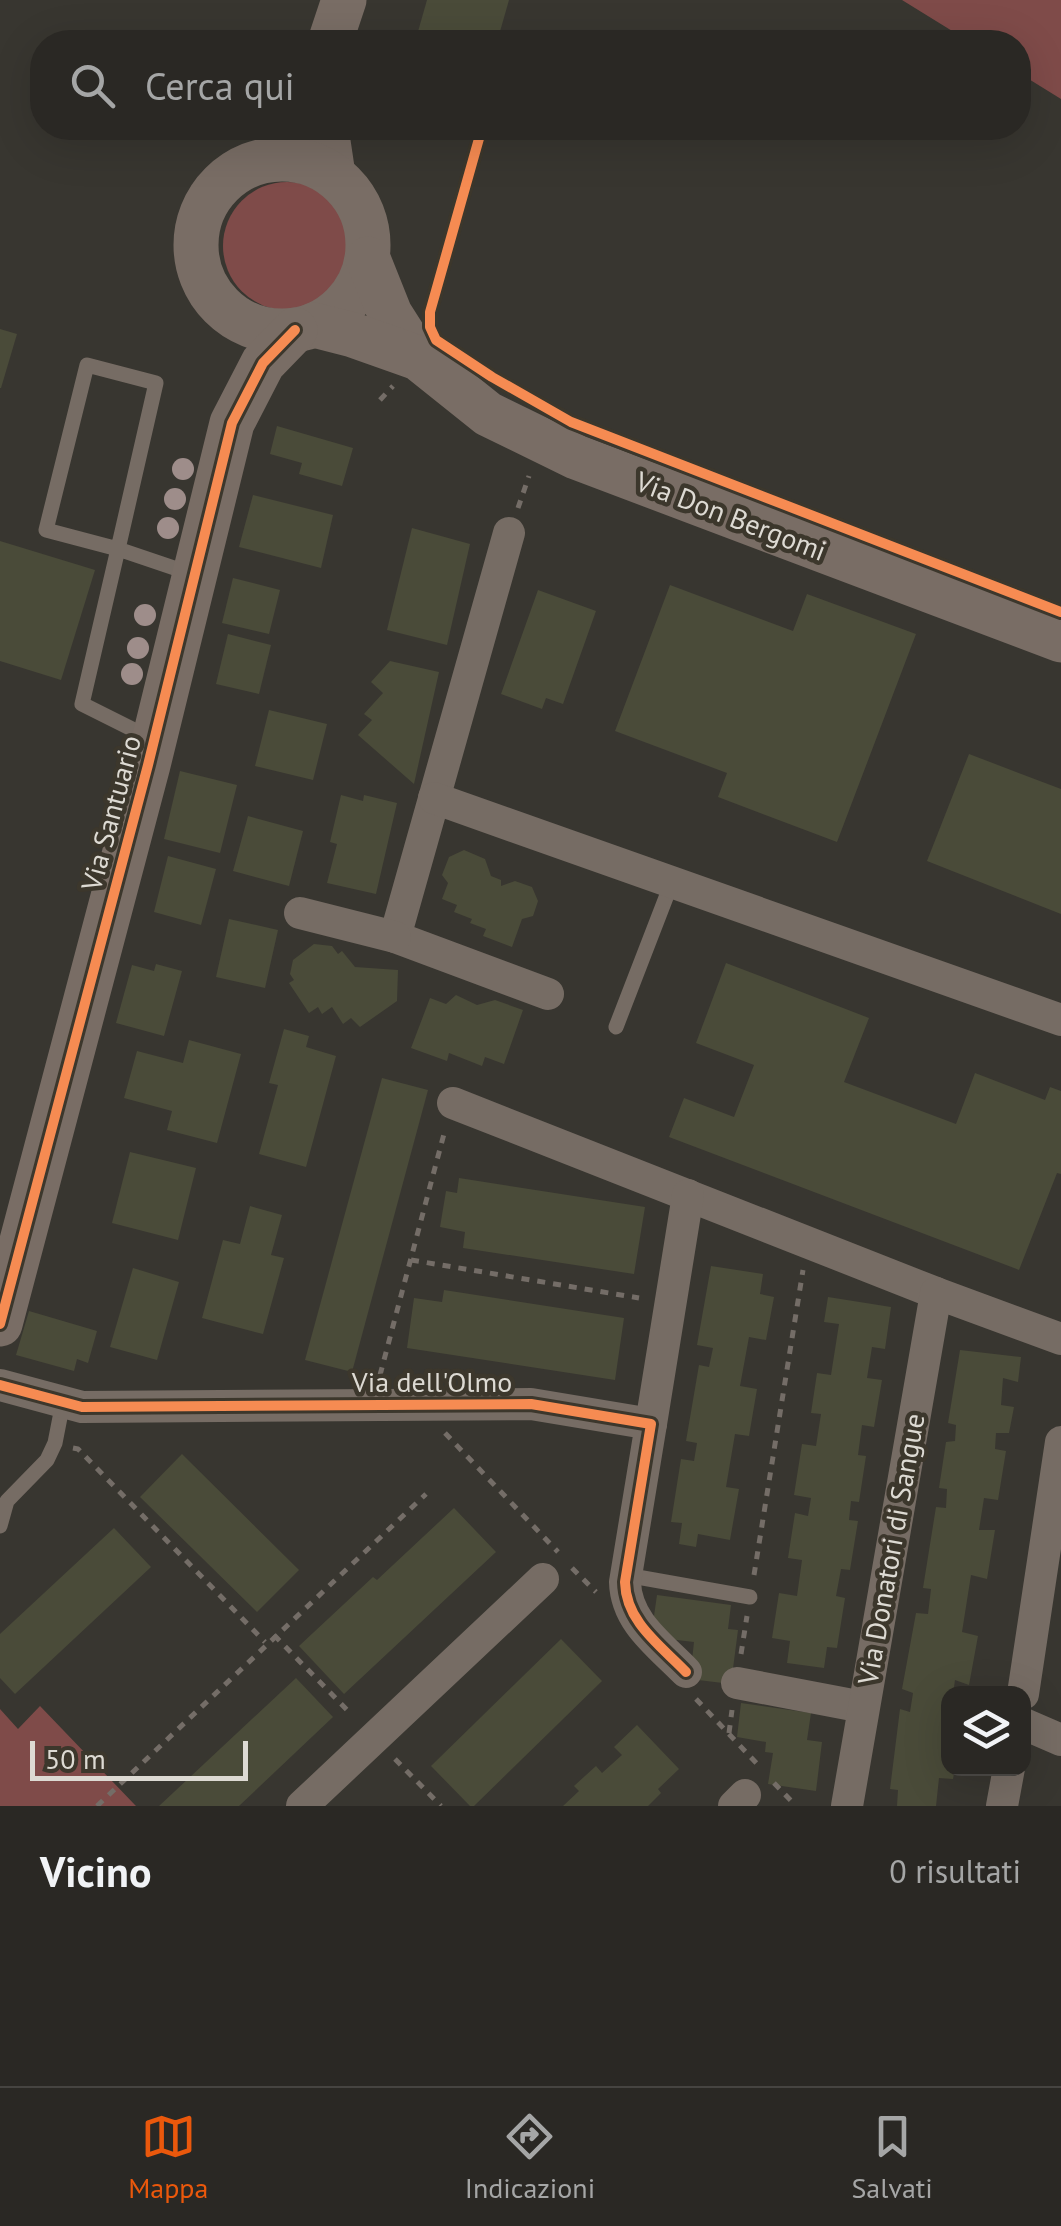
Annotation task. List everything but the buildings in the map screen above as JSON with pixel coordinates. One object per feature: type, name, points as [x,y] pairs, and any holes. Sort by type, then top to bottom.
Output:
[{"type":"street","points":[[334,30],[344,0]]},
{"type":"street","points":[[259,161],[298,161],[333,174],[355,198],[367,227],[368,259],[358,287],[339,310],[304,328],[267,330],[240,320],[218,302],[202,278],[196,249],[199,220],[212,194],[232,174],[259,161],[278,140]]},
{"type":"street","points":[[328,140],[333,174]]},
{"type":"street","name":"Via Don Bergomi","points":[[368,259],[390,314],[418,358],[488,414],[576,457],[1061,640]]},
{"type":"street","name":"Via Santuario","points":[[218,302],[232,350],[232,423]]},
{"type":"street","name":"Via Santuario","points":[[1,1314],[154,740],[232,423],[263,363],[304,328]]},
{"type":"street","name":"Via Don Bergomi","points":[[304,328],[354,335],[418,358]]},
{"type":"street","points":[[395,937],[509,533]]},
{"type":"street","points":[[434,798],[1061,1020]]},
{"type":"street","points":[[300,913],[395,937],[548,994]]},
{"type":"street","points":[[452,1103],[1061,1339]]},
{"type":"street","points":[[686,1672],[633,1618],[626,1599],[626,1575],[688,1195]]},
{"type":"street","name":"Via Donatori di Sangue","points":[[848,1806],[936,1293]]},
{"type":"street","name":"Via dell'Olmo","points":[[0,1385],[82,1406],[531,1404],[651,1424]]},
{"type":"street","points":[[1024,1686],[1061,1442]]},
{"type":"street","points":[[302,1806],[544,1580]]},
{"type":"street","points":[[736,1683],[863,1707]]},
{"type":"street","points":[[1031,1727],[1061,1740]]},
{"type":"street","points":[[1002,1806],[1008,1776]]},
{"type":"lane","points":[[154,740],[82,704],[118,549],[156,383],[86,365],[46,530],[118,549],[194,574]]},
{"type":"lane","points":[[616,1027],[672,882]]},
{"type":"lane","points":[[0,1526],[8,1501],[47,1460],[56,1443],[63,1402]]},
{"type":"lane","points":[[626,1575],[750,1597]]},
{"type":"path","points":[[509,533],[534,458]]},
{"type":"path","points":[[372,1404],[452,1103]]},
{"type":"path","points":[[729,1734],[808,1242]]},
{"type":"path","points":[[411,1260],[670,1304]]},
{"type":"path","points":[[56,1443],[78,1449],[266,1643]]},
{"type":"path","points":[[97,1806],[426,1494]]},
{"type":"shaded area","points":[[902,0],[1061,0],[1061,99],[1031,80],[1031,30],[951,30]]},
{"type":"shaded area","points":[[287,182],[311,187],[332,201],[346,222],[351,246],[346,270],[332,291],[311,305],[287,310],[263,305],[242,291],[228,270],[223,246],[228,222],[242,201],[263,187]]},
{"type":"shaded area","points":[[40,1706],[136,1806],[0,1806],[0,1709],[18,1729]]},
{"type":"cycle path","points":[[479,140],[430,312],[430,327],[436,340],[571,422],[1061,612]]},
{"type":"cycle path","points":[[0,1324],[148,765],[232,423],[263,363],[295,330]]},
{"type":"cycle path","points":[[0,1385],[82,1407],[531,1404],[651,1424],[625,1582],[638,1621],[686,1672]]}]
